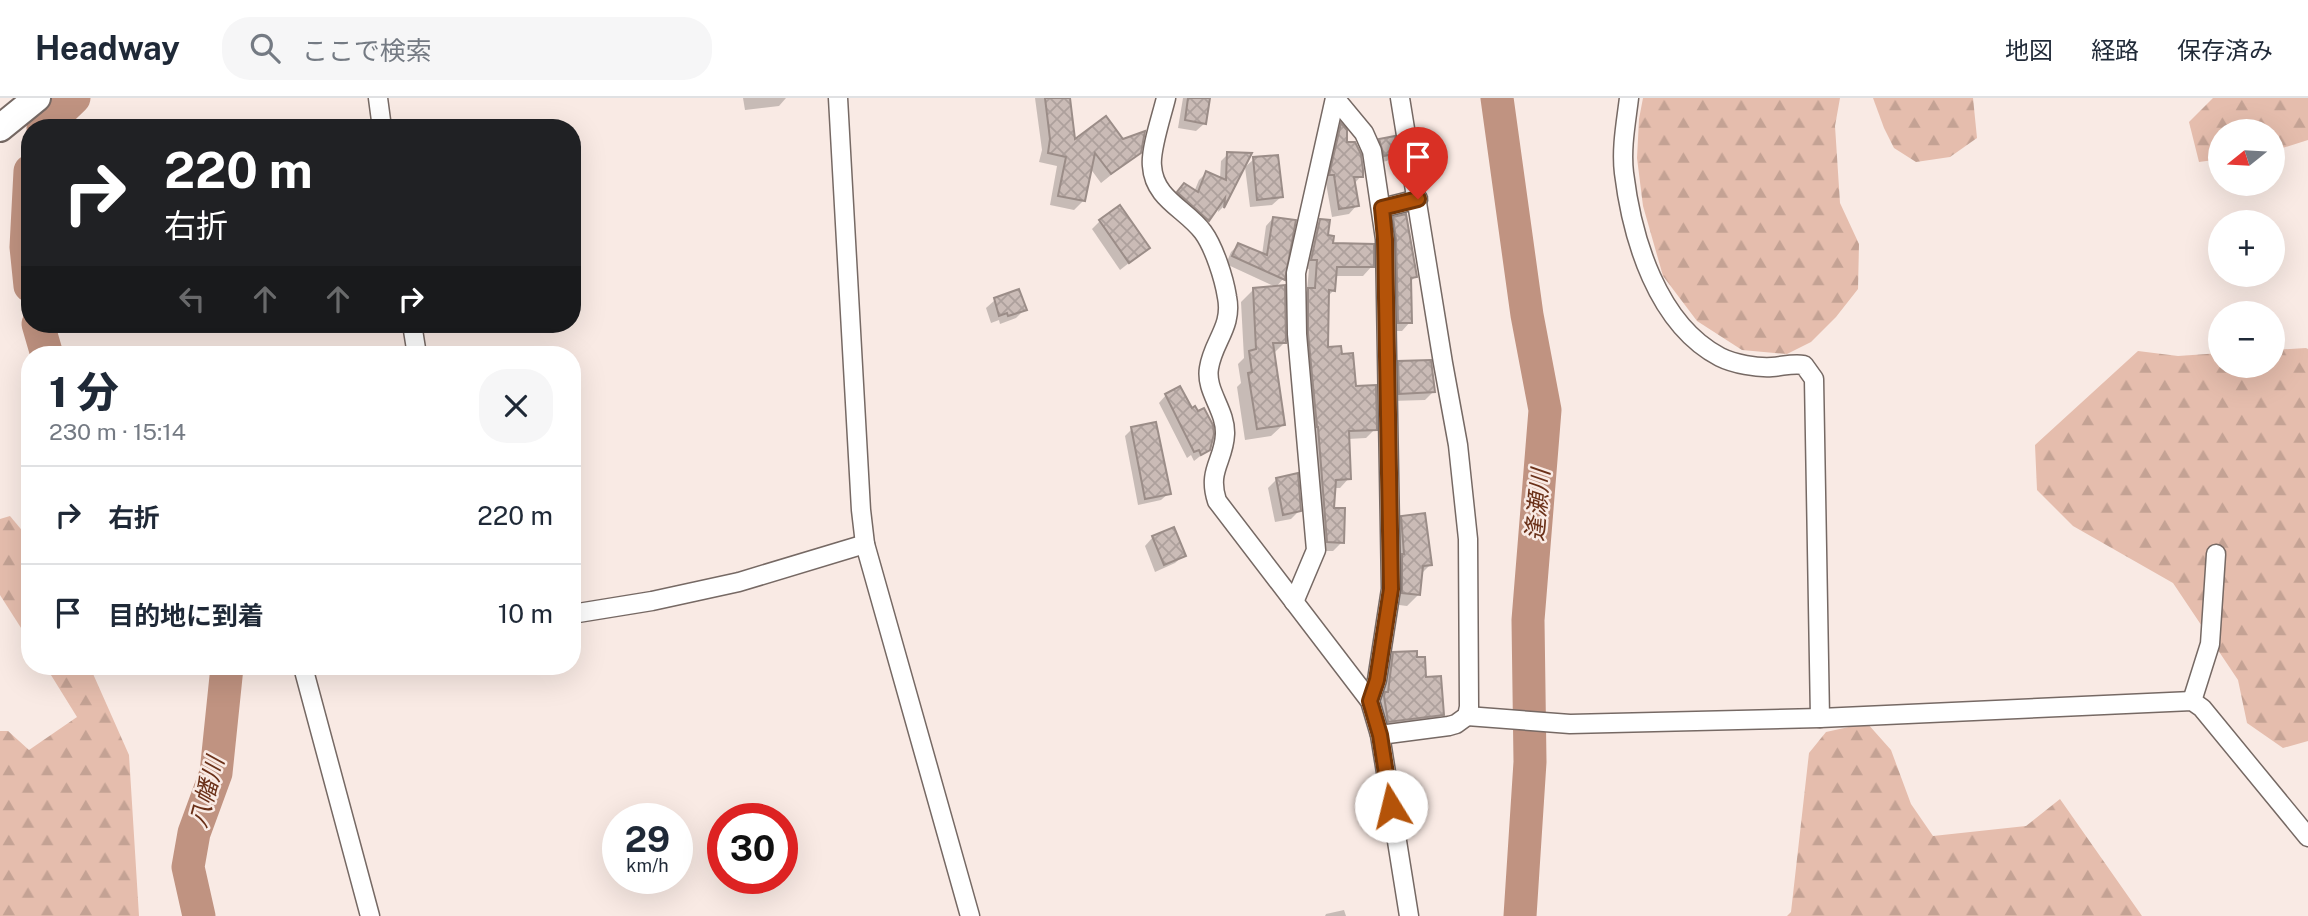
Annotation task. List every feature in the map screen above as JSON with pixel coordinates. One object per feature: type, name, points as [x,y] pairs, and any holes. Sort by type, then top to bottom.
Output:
[{"type":"street","points":[[0,128],[37,98]]},
{"type":"street","points":[[378,98],[381,119]]},
{"type":"street","points":[[838,98],[860,510],[865,544],[970,916]]},
{"type":"street","points":[[1166,98],[1152,156],[1153,173],[1169,202],[1198,226],[1210,243],[1228,304],[1225,329],[1209,367],[1209,385],[1224,423],[1225,435],[1213,478],[1214,495],[1224,512],[1370,701],[1380,735],[1409,916]]},
{"type":"street","points":[[1294,603],[1316,550],[1297,334],[1296,273],[1335,98]]},
{"type":"street","points":[[1335,98],[1364,133],[1372,151],[1385,239],[1391,589],[1377,680],[1370,701]]},
{"type":"street","points":[[1400,98],[1458,445],[1468,539],[1470,656],[1475,717]]},
{"type":"street","points":[[1629,98],[1623,142],[1624,172],[1632,212],[1657,292],[1676,321],[1720,357],[1769,367],[1794,363],[1804,365],[1814,379],[1820,718]]},
{"type":"street","points":[[1382,208],[1418,199]]},
{"type":"street","points":[[581,613],[652,601],[739,582],[865,544]]},
{"type":"street","points":[[2192,701],[2210,645],[2216,554]]},
{"type":"street","points":[[305,675],[370,916]]},
{"type":"street","points":[[1380,735],[1449,726],[1475,717],[1550,723],[1820,718],[2192,701],[2202,708],[2308,837]]},
{"type":"green space","points":[[1643,98],[1840,98],[1835,126],[1840,203],[1859,244],[1858,289],[1836,317],[1811,342],[1787,354],[1742,350],[1697,321],[1663,276],[1643,206],[1637,158]]},
{"type":"green space","points":[[1873,98],[1973,98],[1977,138],[1950,157],[1916,162],[1894,148]]},
{"type":"green space","points":[[2213,98],[2308,98],[2308,140],[2286,147],[2286,119],[2208,119],[2208,161],[2199,162],[2189,122]]},
{"type":"green space","points":[[2285,349],[2308,349],[2308,741],[2283,748],[2247,723],[2238,680],[2173,583],[2073,526],[2037,490],[2035,445],[2138,351],[2178,356],[2208,354],[2208,378],[2285,378]]},
{"type":"green space","points":[[10,516],[21,529],[21,628],[0,595],[0,519]]},
{"type":"green space","points":[[51,675],[94,675],[129,755],[139,916],[0,916],[0,731],[8,731],[29,750],[77,717]]},
{"type":"green space","points":[[1867,723],[1891,750],[1911,804],[1933,836],[2026,826],[2060,799],[2142,916],[1787,916],[1791,912],[1809,753],[1826,732]]},
{"type":"building","points":[[1045,98],[1070,98],[1075,139],[1106,116],[1123,139],[1145,131],[1141,153],[1111,174],[1095,153],[1085,201],[1058,196],[1066,157],[1048,153],[1050,139]]},
{"type":"building","points":[[1188,98],[1210,98],[1206,124],[1185,120]]},
{"type":"building","points":[[1341,123],[1347,130],[1347,142],[1355,142],[1361,154],[1363,177],[1354,177],[1359,206],[1339,209],[1334,175],[1329,175]]},
{"type":"building","points":[[1395,136],[1397,153],[1384,156],[1379,139]]},
{"type":"building","points":[[1227,152],[1252,153],[1224,208],[1225,198],[1209,221],[1177,192],[1184,183],[1198,192],[1206,171],[1226,180]]},
{"type":"building","points":[[1278,155],[1283,197],[1257,200],[1253,157]]},
{"type":"building","points":[[1120,205],[1150,248],[1129,263],[1099,220]]},
{"type":"building","points":[[1406,214],[1417,277],[1411,278],[1412,323],[1398,323],[1393,217]]},
{"type":"building","points":[[1273,217],[1296,220],[1285,280],[1232,256],[1238,243],[1267,255]]},
{"type":"building","points":[[1320,219],[1330,220],[1328,235],[1334,236],[1333,243],[1374,244],[1374,267],[1337,267],[1335,291],[1329,290],[1328,347],[1341,346],[1342,354],[1353,353],[1356,386],[1376,385],[1377,430],[1349,431],[1351,479],[1336,480],[1334,508],[1345,508],[1344,543],[1327,542],[1308,333],[1308,288],[1315,288],[1317,260],[1311,260]]},
{"type":"building","points":[[1285,285],[1286,343],[1273,343],[1285,425],[1257,429],[1248,373],[1252,372],[1249,351],[1256,349],[1253,288]]},
{"type":"building","points":[[1019,289],[1027,310],[999,316],[994,298]]},
{"type":"building","points":[[1431,360],[1435,392],[1399,394],[1398,361]]},
{"type":"building","points":[[1180,386],[1192,408],[1195,406],[1198,411],[1204,408],[1213,425],[1210,450],[1201,455],[1199,450],[1194,452],[1165,394]]},
{"type":"building","points":[[1156,422],[1171,494],[1145,499],[1131,427]]},
{"type":"building","points":[[1298,473],[1301,511],[1283,515],[1276,478]]},
{"type":"building","points":[[1425,513],[1432,565],[1423,566],[1420,595],[1402,593],[1404,554],[1401,516]]},
{"type":"building","points":[[1174,527],[1186,556],[1164,565],[1152,536]]},
{"type":"building","points":[[1417,651],[1417,657],[1425,657],[1426,677],[1441,676],[1444,715],[1388,722],[1384,696],[1385,692],[1388,692],[1393,652]]},
{"type":"waterway","name":"八幡川","points":[[52,119],[74,98]]},
{"type":"waterway","name":"逢瀬川","points":[[1497,98],[1527,315],[1545,410],[1528,620],[1530,762],[1520,916]]},
{"type":"waterway","name":"八幡川","points":[[41,333],[44,346]]},
{"type":"waterway","name":"八幡川","points":[[199,916],[188,867],[194,833],[216,773],[226,675]]},
{"type":"route","points":[[1391,806],[1380,735],[1370,701],[1377,680],[1391,589],[1390,445],[1382,208],[1418,199]]}]
